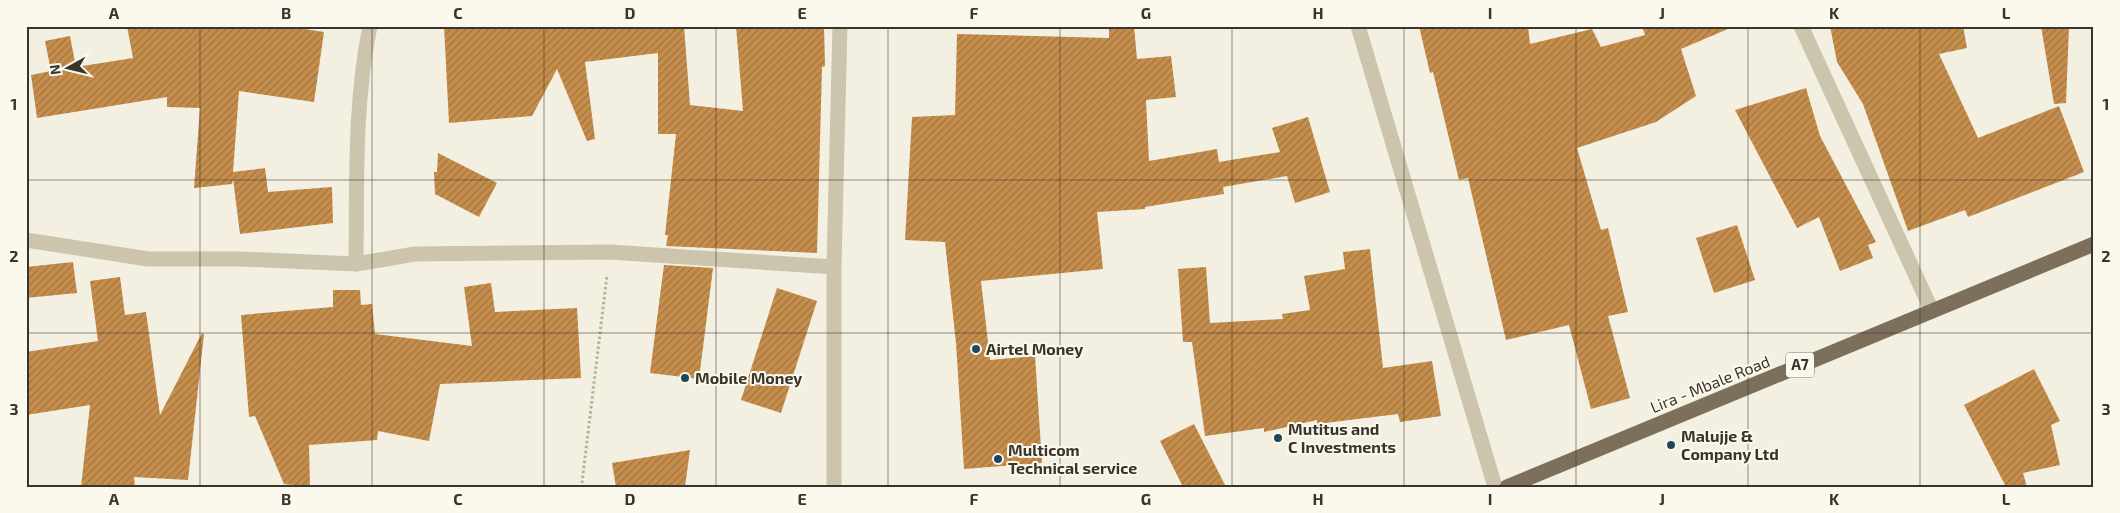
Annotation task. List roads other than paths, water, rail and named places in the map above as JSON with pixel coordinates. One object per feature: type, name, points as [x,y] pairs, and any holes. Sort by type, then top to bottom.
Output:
[{"type":"main road","name":"Lira - Mbale Road","points":[[1507,487],[2094,244]]},
{"type":"street","points":[[356,264],[358,139],[363,60],[370,26]]},
{"type":"street","points":[[834,487],[834,267],[840,26]]},
{"type":"street","points":[[1358,26],[1495,487]]},
{"type":"street","points":[[1800,26],[1932,311]]},
{"type":"street","points":[[26,240],[148,259],[240,258],[356,264],[415,254],[610,252],[834,267]]},
{"type":"place","name":"Airtel Money","points":[[976,349]]},
{"type":"place","name":"Mobile Money","points":[[685,378]]},
{"type":"place","name":"Mutitus and C Investments","points":[[1278,438]]},
{"type":"place","name":"Malujje & Company Ltd","points":[[1671,445]]},
{"type":"place","name":"Multicom Technical service","points":[[998,459]]}]
